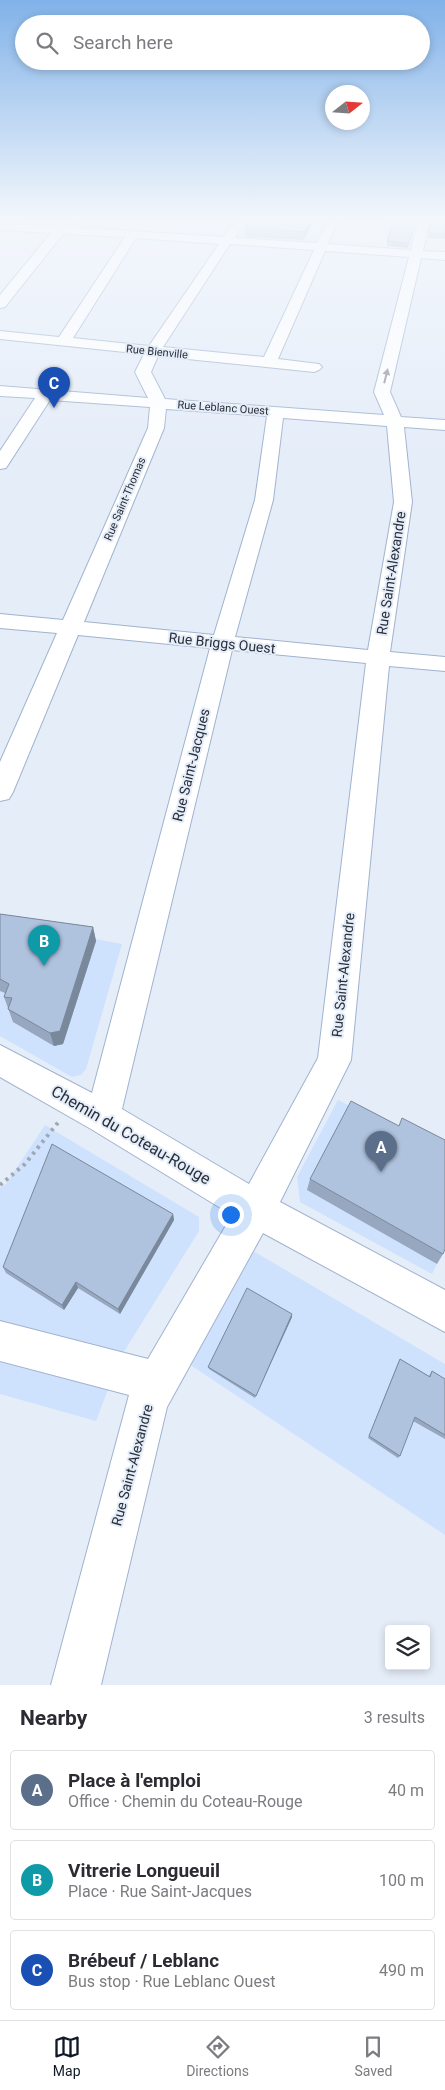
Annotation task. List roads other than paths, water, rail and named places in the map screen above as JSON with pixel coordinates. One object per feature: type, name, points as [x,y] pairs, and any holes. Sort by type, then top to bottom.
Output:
[{"type":"street","points":[[63,342],[90,300]]},
{"type":"street","points":[[158,403],[143,372],[152,352],[187,300]]},
{"type":"street","points":[[269,362],[298,300]]},
{"type":"street","name":"Rue Saint-Alexandre","points":[[76,1685],[148,1400],[256,1209],[334,1060],[378,658],[403,502],[395,421],[382,392],[405,300]]},
{"type":"street","name":"Rue Bienville","points":[[0,334],[152,352],[314,366]]},
{"type":"street","name":"Rue Leblanc Ouest","points":[[0,390],[445,425]]},
{"type":"street","points":[[0,464],[46,394]]},
{"type":"street","name":"Rue Saint-Thomas","points":[[0,792],[156,428],[158,403]]},
{"type":"street","name":"Rue Saint-Jacques","points":[[88,1109],[264,500],[276,412]]},
{"type":"street","name":"Rue Briggs Ouest","points":[[0,621],[222,644],[445,664]]},
{"type":"street","name":"Chemin du Coteau-Rouge","points":[[0,1060],[88,1109],[256,1209],[445,1312]]},
{"type":"street","points":[[0,1341],[158,1382]]},
{"type":"place","name":"Brébeuf / Leblanc","points":[[54,408]]},
{"type":"place","name":"Vitrerie Longueuil","points":[[44,966]]},
{"type":"place","name":"Place à l'emploi","points":[[381,1172]]}]
